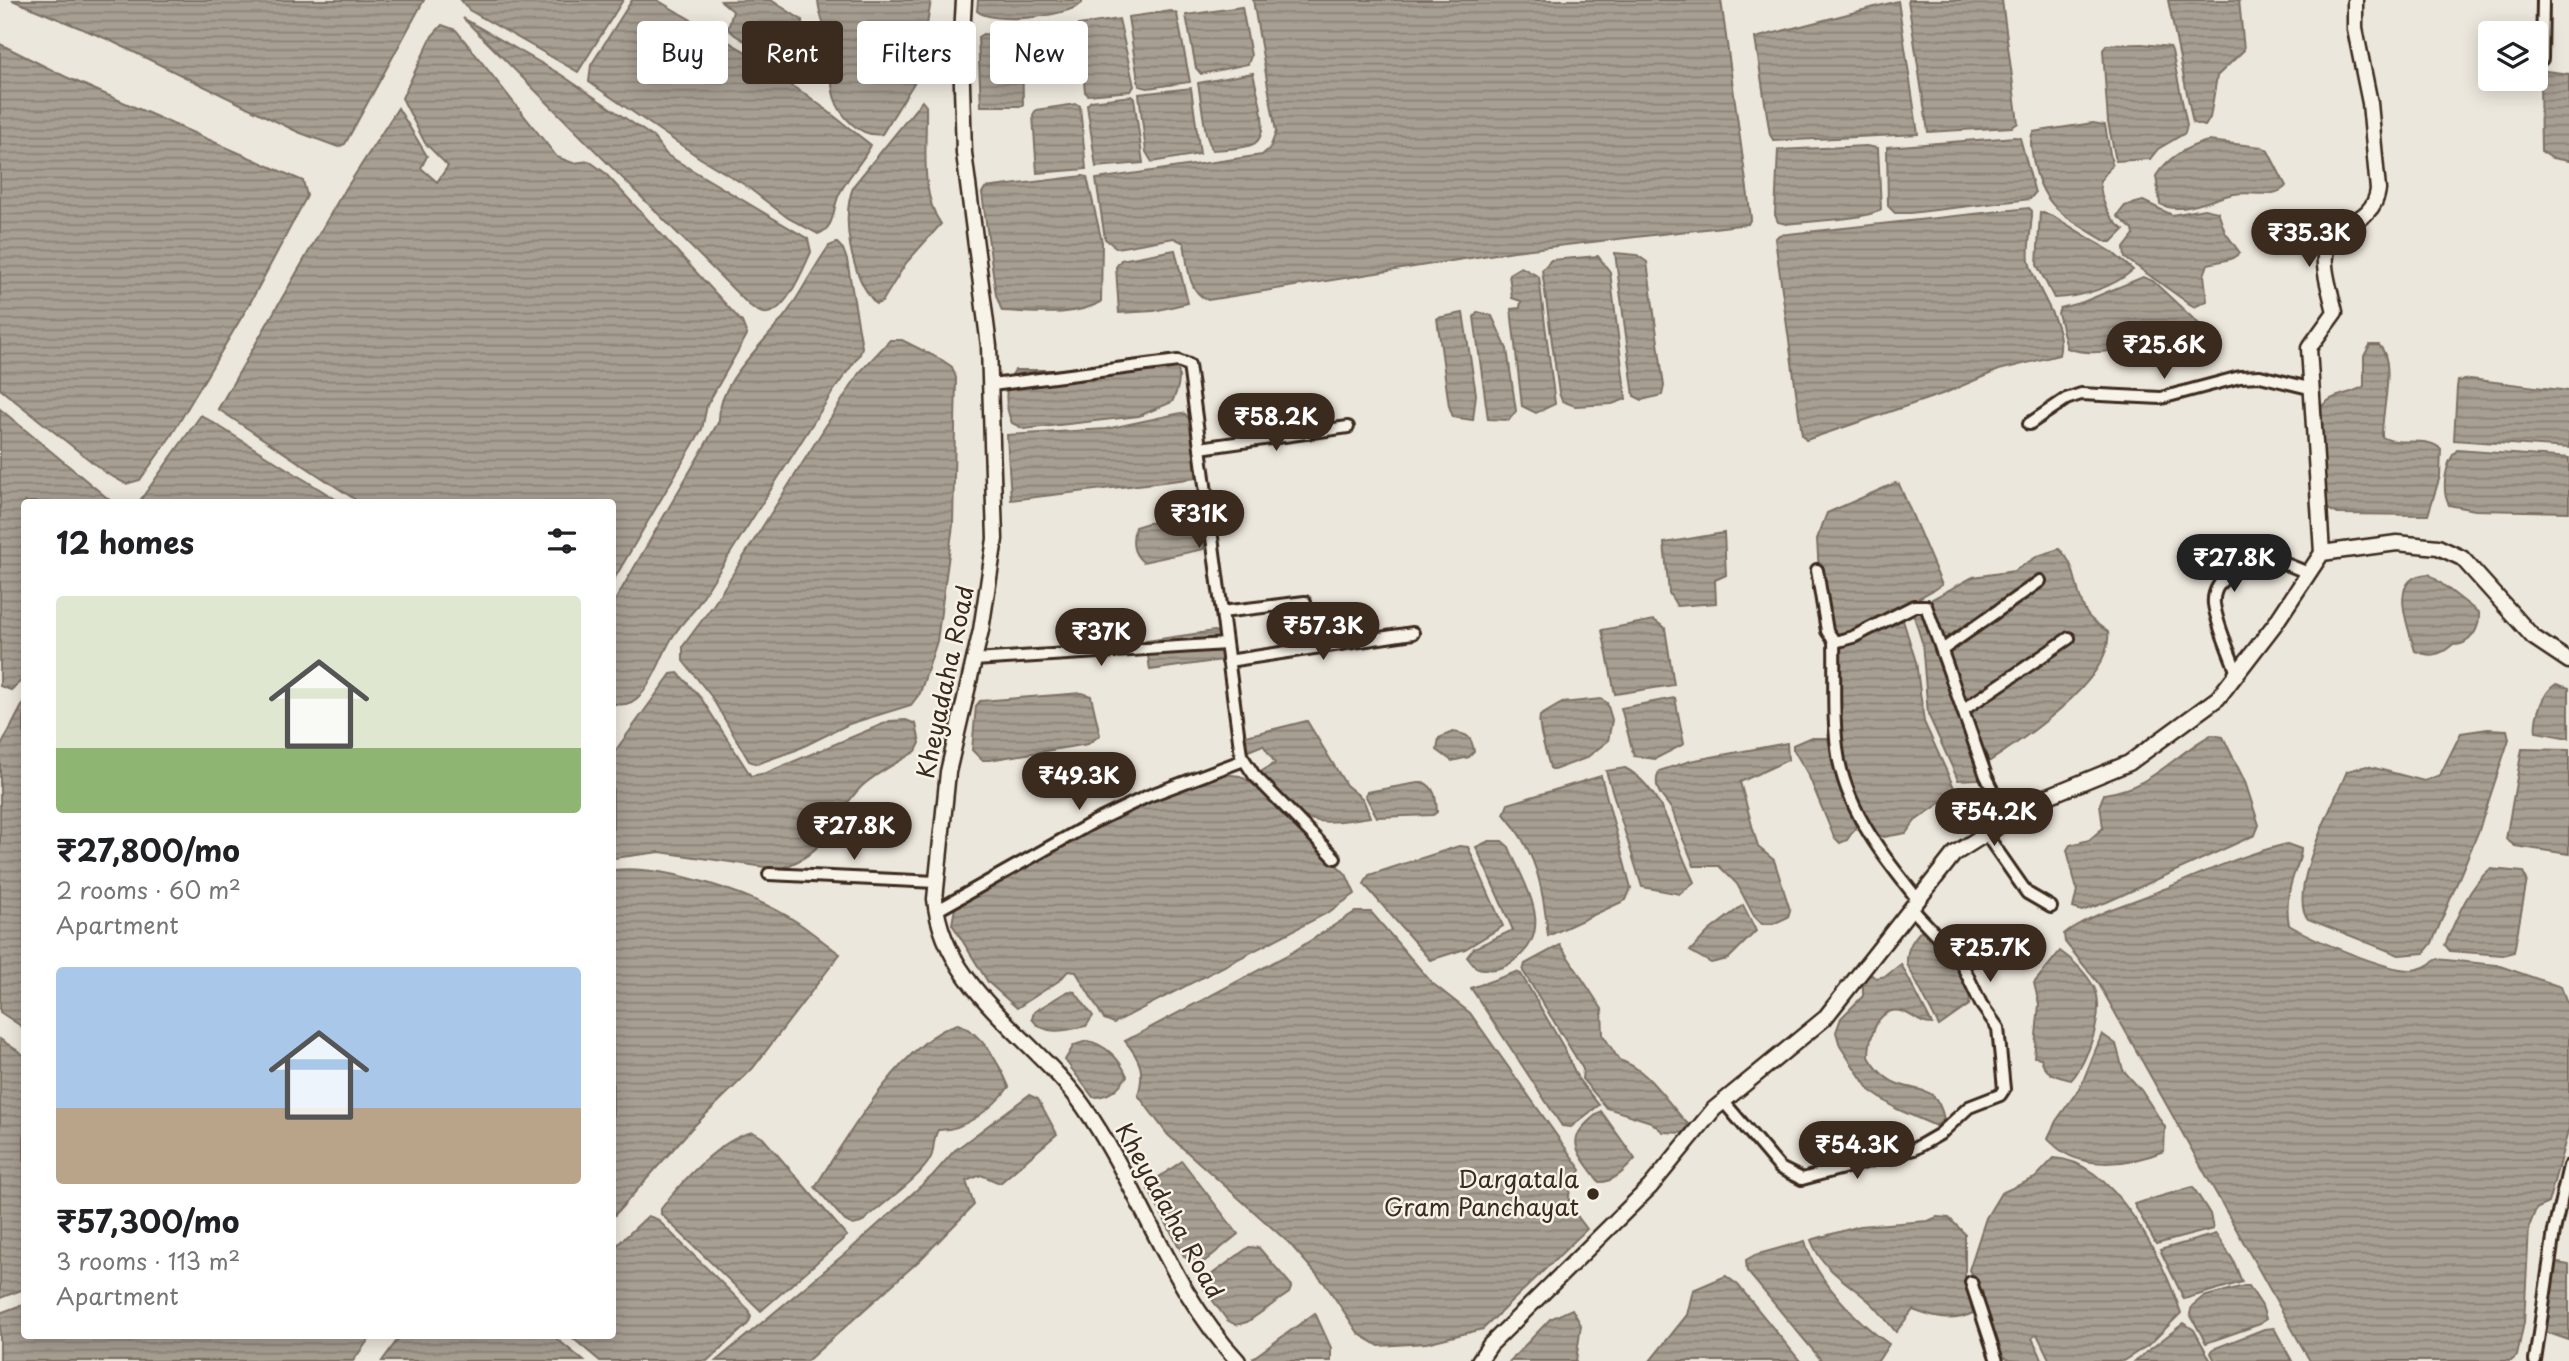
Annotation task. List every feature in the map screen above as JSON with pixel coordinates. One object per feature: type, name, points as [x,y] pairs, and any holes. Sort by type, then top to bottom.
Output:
[{"type":"main road","name":"Kheyadaha Road","points":[[964,0],[961,52],[964,153],[992,384],[995,539],[991,580],[948,772],[936,882],[936,911],[948,946],[970,982],[1084,1106],[1198,1312],[1238,1361]]},
{"type":"main road","points":[[1479,1361],[1490,1345],[1650,1187],[1690,1135],[1723,1101],[1824,1019],[1954,854],[2041,799],[2138,757],[2218,698],[2236,671],[2275,624],[2322,553],[2309,388],[2309,348],[2336,312],[2327,271],[2326,247],[2330,240],[2363,217],[2376,202],[2378,190],[2370,103],[2355,29],[2356,0]]},
{"type":"main road","points":[[2322,553],[2397,542],[2438,547],[2450,552],[2462,558],[2478,573],[2545,648],[2569,661]]},
{"type":"street","points":[[2543,0],[2543,21]]},
{"type":"street","points":[[992,384],[1185,362],[1192,375],[1228,661],[1244,760],[1290,813],[1335,858]]},
{"type":"street","points":[[2029,424],[2066,399],[2081,394],[2161,398],[2240,377],[2260,376],[2309,388]]},
{"type":"street","points":[[1200,448],[1348,427]]},
{"type":"street","points":[[2236,671],[2214,604],[2224,579],[2242,566],[2265,561],[2275,561],[2309,573]]},
{"type":"street","points":[[1723,1101],[1780,1168],[1802,1179],[1914,1149],[1940,1134],[1969,1107],[2000,1095],[2004,1089],[1998,1028],[1981,1003],[1960,960],[1915,905],[1882,854],[1846,786],[1838,753],[1834,641],[1827,631],[1817,570]]},
{"type":"street","points":[[1942,650],[2040,581]]},
{"type":"street","points":[[1222,612],[1305,602]]},
{"type":"street","points":[[1834,641],[1853,637],[1921,604],[1928,610],[1986,776],[2008,818]]},
{"type":"street","points":[[1228,661],[1413,632]]},
{"type":"street","points":[[1963,710],[2069,638]]},
{"type":"street","points":[[974,660],[1226,645]]},
{"type":"street","points":[[936,911],[1092,823],[1148,796],[1244,760]]},
{"type":"street","points":[[1985,832],[2027,893],[2051,907]]},
{"type":"street","points":[[769,874],[936,882]]},
{"type":"street","points":[[2535,1361],[2554,1231],[2569,1166]]},
{"type":"street","points":[[1971,1282],[1997,1361]]},
{"type":"shaded area","points":[[12,0],[424,0],[345,144],[338,147],[298,132],[107,39]]},
{"type":"shaded area","points":[[461,0],[623,0],[578,72],[469,10]]},
{"type":"shaded area","points":[[632,0],[657,0],[693,21],[637,21],[637,84],[728,84],[728,42],[742,50],[742,84],[788,84],[807,95],[871,145],[841,190],[830,223],[818,234],[788,218],[745,185],[700,158],[589,82],[591,65]]},
{"type":"shaded area","points":[[771,0],[802,21],[742,21],[742,39],[728,29],[733,11],[721,1]]},
{"type":"shaded area","points":[[818,0],[931,0],[928,21],[857,21],[857,84],[913,84],[882,134],[870,134],[859,129],[843,115],[838,106],[832,84],[843,84],[843,21],[823,21]]},
{"type":"shaded area","points":[[978,0],[1082,0],[1082,3],[1061,12],[1030,18],[998,18],[977,11]]},
{"type":"shaded area","points":[[1253,0],[1721,0],[1751,218],[1748,224],[1514,251],[1208,300],[1196,291],[1192,284],[1184,243],[1174,238],[1117,248],[1105,239],[1096,179],[1262,155],[1270,148],[1276,132]]},
{"type":"shaded area","points":[[1908,0],[2002,0],[2018,123],[2012,127],[1928,132]]},
{"type":"shaded area","points":[[2168,0],[2239,0],[2244,50],[2217,76],[2210,118],[2205,126],[2193,123]]},
{"type":"shaded area","points":[[1898,1],[1918,134],[1774,141],[1770,135],[1755,38]]},
{"type":"shaded area","points":[[1242,7],[1251,56],[1248,64],[1201,74],[1196,68],[1186,15]]},
{"type":"shaded area","points":[[1171,11],[1177,14],[1190,82],[1148,88],[1139,86],[1128,17]]},
{"type":"shaded area","points":[[463,18],[560,74],[653,137],[667,155],[808,239],[811,252],[799,279],[779,307],[772,312],[762,313],[749,305]]},
{"type":"shaded area","points":[[1119,19],[1134,86],[1131,91],[1088,95],[1085,92],[1084,84],[1088,84],[1088,24]]},
{"type":"shaded area","points":[[442,25],[456,30],[557,157],[573,163],[589,161],[604,172],[742,322],[747,335],[707,405],[702,429],[616,576],[616,499],[354,499],[218,409],[338,201],[398,108],[427,156],[421,168],[437,182],[448,166],[425,143],[402,98],[432,36]]},
{"type":"shaded area","points":[[990,35],[990,84],[1023,84],[1023,106],[981,106],[978,37]]},
{"type":"shaded area","points":[[0,44],[66,77],[303,181],[307,196],[250,303],[171,436],[140,480],[126,484],[106,473],[0,389]]},
{"type":"shaded area","points":[[2142,44],[2170,47],[2187,125],[2185,133],[2158,149],[2150,159],[2116,161],[2108,122],[2103,50],[2106,45]]},
{"type":"shaded area","points":[[2548,71],[2569,74],[2569,161],[2552,158],[2541,151],[2540,91],[2548,91]]},
{"type":"shaded area","points":[[1253,73],[1263,123],[1258,140],[1242,147],[1212,150],[1206,134],[1198,83]]},
{"type":"shaded area","points":[[1191,88],[1200,154],[1152,162],[1146,152],[1139,94]]},
{"type":"shaded area","points":[[1131,96],[1134,98],[1143,163],[1096,167],[1087,105],[1091,101]]},
{"type":"shaded area","points":[[922,101],[926,106],[927,183],[934,212],[941,224],[906,263],[882,302],[876,304],[860,278],[850,247],[850,199],[854,185]]},
{"type":"shaded area","points":[[1076,104],[1080,106],[1086,169],[1037,173],[1033,115],[1036,110]]},
{"type":"shaded area","points":[[2093,123],[2105,125],[2112,165],[2100,181],[2104,202],[2114,221],[2124,230],[2112,242],[2107,242],[2079,226],[2058,210],[2043,190],[2033,159],[2033,132]]},
{"type":"shaded area","points":[[2020,138],[2035,193],[2030,199],[1910,213],[1895,213],[1888,206],[1887,147]]},
{"type":"shaded area","points":[[2208,141],[2262,147],[2268,151],[2286,186],[2276,192],[2234,194],[2187,207],[2160,204],[2156,176],[2179,154]]},
{"type":"shaded area","points":[[1866,146],[1878,148],[1881,209],[1851,218],[1786,224],[1778,222],[1775,215],[1778,150]]},
{"type":"shaded area","points":[[1087,177],[1102,242],[1101,302],[1065,312],[1002,311],[996,295],[982,193],[985,188]]},
{"type":"shaded area","points":[[2143,201],[2172,215],[2204,209],[2218,212],[2225,232],[2240,253],[2231,259],[2208,264],[2204,275],[2207,301],[2194,307],[2125,258],[2124,248],[2134,235],[2133,230],[2117,216],[2125,206]]},
{"type":"shaded area","points":[[2029,208],[2032,211],[2029,261],[2059,331],[2059,355],[1999,370],[1945,393],[1806,440],[1802,435],[1775,239],[1779,235]]},
{"type":"shaded area","points":[[2040,212],[2053,216],[2112,252],[2133,270],[2116,282],[2096,290],[2054,298],[2037,265]]},
{"type":"shaded area","points":[[837,243],[843,249],[847,260],[862,347],[860,354],[832,393],[695,609],[676,631],[643,692],[634,700],[624,704],[616,703],[616,599],[719,421],[726,390],[735,375],[782,320],[829,246]]},
{"type":"shaded area","points":[[1175,250],[1188,303],[1154,311],[1119,313],[1116,267],[1121,260]]},
{"type":"shaded area","points":[[1615,253],[1637,255],[1647,262],[1664,386],[1662,395],[1642,400],[1634,396]]},
{"type":"shaded area","points":[[1598,256],[1610,272],[1626,399],[1612,404],[1575,406],[1562,401],[1559,393],[1542,270],[1551,260]]},
{"type":"shaded area","points":[[1521,267],[1539,277],[1555,404],[1536,413],[1522,406],[1511,309],[1520,308],[1521,301],[1512,298],[1509,274]]},
{"type":"shaded area","points":[[2143,277],[2153,281],[2201,326],[2134,347],[2097,352],[2067,348],[2058,313],[2060,308],[2083,302]]},
{"type":"shaded area","points":[[1478,312],[1492,316],[1507,349],[1516,411],[1509,420],[1488,419],[1474,317]]},
{"type":"shaded area","points":[[1463,313],[1476,394],[1473,420],[1453,417],[1449,406],[1437,318]]},
{"type":"shaded area","points":[[890,340],[902,340],[942,360],[952,367],[956,378],[953,525],[937,641],[920,693],[911,705],[849,724],[796,750],[757,764],[749,761],[711,696],[683,661],[683,646],[714,604],[859,373]]},
{"type":"shaded area","points":[[2370,345],[2379,345],[2387,363],[2382,437],[2428,443],[2441,449],[2440,476],[2428,515],[2338,514],[2326,508],[2320,409],[2334,397],[2364,386],[2364,356]]},
{"type":"shaded area","points":[[1175,360],[1179,381],[1172,402],[1139,416],[1024,429],[1012,423],[1007,389],[1015,370],[1066,370]]},
{"type":"shaded area","points":[[2470,379],[2569,391],[2569,448],[2454,440],[2458,381]]},
{"type":"shaded area","points":[[0,409],[108,499],[21,499],[21,681],[11,690],[0,686]]},
{"type":"shaded area","points":[[1181,413],[1192,423],[1196,478],[1011,500],[1007,435],[1106,429]]},
{"type":"shaded area","points":[[201,415],[335,499],[141,499]]},
{"type":"shaded area","points":[[2457,450],[2569,458],[2569,512],[2475,510],[2449,505],[2445,492],[2446,477]]},
{"type":"shaded area","points":[[1895,483],[1899,484],[1942,585],[1849,637],[1833,638],[1820,590],[1817,539],[1827,513]]},
{"type":"shaded area","points":[[1190,519],[1204,522],[1204,549],[1143,562],[1136,554],[1133,542],[1135,527]]},
{"type":"shaded area","points":[[1724,533],[1726,575],[1715,580],[1716,603],[1677,606],[1669,593],[1664,543]]},
{"type":"shaded area","points":[[2059,549],[2070,564],[2087,614],[2108,632],[2106,651],[2096,670],[2061,708],[1981,767],[1979,779],[1958,780],[1928,714],[1922,642],[1912,610],[1973,577],[2014,571],[2038,556]]},
{"type":"shaded area","points":[[2429,574],[2479,613],[2478,625],[2469,640],[2430,655],[2415,651],[2403,604],[2408,583],[2416,577]]},
{"type":"shaded area","points":[[1902,617],[1916,662],[1924,722],[1956,792],[1915,821],[1906,833],[1884,837],[1871,832],[1857,807],[1840,757],[1837,647]]},
{"type":"shaded area","points":[[1654,620],[1665,628],[1674,685],[1615,694],[1602,630]]},
{"type":"shaded area","points":[[1131,622],[1137,629],[1138,651],[1071,653],[1070,626]]},
{"type":"shaded area","points":[[1214,631],[1218,633],[1223,660],[1150,670],[1146,641]]},
{"type":"shaded area","points":[[678,673],[701,698],[751,776],[766,773],[890,721],[906,720],[916,724],[920,743],[916,751],[861,787],[819,845],[809,854],[779,869],[660,852],[616,858],[616,750],[671,674]]},
{"type":"shaded area","points":[[2556,684],[2569,688],[2569,738],[2536,732],[2540,705]]},
{"type":"shaded area","points":[[1082,693],[1091,696],[1100,735],[1088,744],[989,760],[982,760],[972,750],[976,706],[980,701]]},
{"type":"shaded area","points":[[1675,698],[1684,744],[1655,759],[1634,756],[1621,708]]},
{"type":"shaded area","points":[[1601,699],[1607,703],[1612,720],[1608,741],[1586,758],[1554,770],[1550,768],[1541,734],[1540,716],[1562,703]]},
{"type":"shaded area","points":[[21,708],[21,1026],[0,1012],[0,748]]},
{"type":"shaded area","points":[[1307,721],[1346,785],[1363,799],[1370,817],[1331,822],[1306,818],[1285,802],[1259,773],[1275,763],[1263,745],[1246,752],[1242,740],[1246,736]]},
{"type":"shaded area","points":[[2488,729],[2507,730],[2509,739],[2479,830],[2432,943],[2424,953],[2399,955],[2308,919],[2303,906],[2303,889],[2308,868],[2347,771],[2367,766],[2424,781],[2440,775],[2461,733]]},
{"type":"shaded area","points":[[1453,732],[1466,735],[1472,743],[1474,752],[1469,757],[1452,761],[1437,750],[1439,738]]},
{"type":"shaded area","points":[[2211,735],[2223,737],[2245,782],[2259,825],[2255,835],[2107,902],[2082,911],[2073,908],[2077,890],[2067,850],[2070,845],[2089,840],[2103,828],[2100,804],[2104,794],[2121,791],[2149,778]]},
{"type":"shaded area","points":[[1809,738],[1828,738],[1841,792],[1856,827],[1847,840],[1840,843],[1834,837],[1808,774],[1793,749],[1793,745]]},
{"type":"shaded area","points":[[1787,743],[1788,760],[1740,782],[1758,847],[1774,860],[1790,910],[1788,917],[1773,924],[1762,924],[1754,916],[1737,884],[1719,866],[1694,866],[1672,810],[1659,791],[1657,779],[1659,771],[1690,761]]},
{"type":"shaded area","points":[[2522,749],[2569,750],[2569,854],[2515,846],[2506,839]]},
{"type":"shaded area","points":[[1625,768],[1648,787],[1671,828],[1694,882],[1680,894],[1642,887],[1606,771]]},
{"type":"shaded area","points":[[1223,774],[1240,776],[1253,784],[1346,874],[1355,894],[1329,912],[1114,1023],[1104,1019],[1076,972],[1068,971],[1060,980],[1017,1008],[988,982],[952,924],[955,908],[1072,838],[1185,783]]},
{"type":"shaded area","points":[[1601,776],[1631,888],[1626,900],[1548,936],[1541,886],[1531,856],[1504,814],[1508,804]]},
{"type":"shaded area","points":[[1423,782],[1431,787],[1434,794],[1437,812],[1433,815],[1377,817],[1365,795],[1367,792]]},
{"type":"shaded area","points":[[1489,841],[1502,841],[1509,847],[1528,891],[1535,920],[1534,934],[1528,947],[1516,959],[1497,969],[1476,968],[1467,957],[1474,948],[1513,930],[1476,847]]},
{"type":"shaded area","points":[[2287,844],[2301,849],[2288,907],[2289,925],[2300,931],[2349,953],[2400,969],[2419,969],[2436,959],[2497,965],[2561,987],[2569,1008],[2569,1128],[2548,1203],[2536,1209],[2529,1227],[2524,1322],[2517,1356],[2511,1361],[2310,1361],[2099,984],[2065,942],[2064,934],[2092,917],[2225,864]]},
{"type":"shaded area","points":[[1459,846],[1468,847],[1503,926],[1465,949],[1430,960],[1364,884],[1369,875]]},
{"type":"shaded area","points":[[634,869],[682,876],[757,901],[797,922],[840,954],[753,1068],[691,1129],[616,1214],[616,870]]},
{"type":"shaded area","points":[[2490,869],[2523,872],[2527,880],[2514,952],[2503,955],[2450,951],[2445,945],[2458,915],[2475,885]]},
{"type":"shaded area","points":[[1743,905],[1756,931],[1728,959],[1711,963],[1690,951],[1709,931]]},
{"type":"shaded area","points":[[1355,912],[1371,912],[1432,983],[1470,1013],[1581,1170],[1571,1188],[1569,1201],[1587,1229],[1483,1329],[1426,1343],[1379,1346],[1359,1334],[1326,1285],[1289,1243],[1168,1135],[1138,1095],[1140,1066],[1125,1041],[1291,953]]},
{"type":"shaded area","points":[[1925,926],[1956,962],[1970,994],[1969,1005],[1939,1026],[1907,964],[1912,943]]},
{"type":"shaded area","points":[[1560,945],[1602,1009],[1603,1035],[1619,1060],[1648,1078],[1688,1124],[1684,1133],[1663,1132],[1651,1122],[1607,1108],[1582,1079],[1583,1069],[1523,971],[1525,964]]},
{"type":"shaded area","points":[[2060,951],[2087,977],[2097,997],[2096,1022],[2089,1049],[2071,1080],[2052,1074],[2045,1068],[2041,1058],[2034,1057],[2039,1004],[2034,983]]},
{"type":"shaded area","points":[[1901,964],[1932,1024],[1901,1011],[1885,1014],[1876,1026],[1870,1042],[1869,1057],[1889,1079],[1933,1095],[1944,1119],[1936,1126],[1897,1109],[1869,1090],[1840,1046],[1836,1032],[1841,1018],[1863,996],[1863,978],[1870,974],[1876,978],[1886,976]]},
{"type":"shaded area","points":[[1516,972],[1521,974],[1564,1048],[1578,1079],[1599,1105],[1571,1127],[1562,1126],[1471,988]]},
{"type":"shaded area","points":[[1068,991],[1075,992],[1093,1016],[1086,1026],[1057,1031],[1037,1025],[1032,1019],[1034,1012]]},
{"type":"shaded area","points":[[958,1024],[967,1028],[982,1042],[1001,1069],[1009,1087],[977,1117],[958,1127],[938,1130],[931,1157],[926,1165],[909,1183],[861,1223],[853,1225],[845,1221],[815,1187],[859,1119],[897,1070],[917,1049],[938,1033]]},
{"type":"shaded area","points":[[2102,1034],[2116,1044],[2123,1070],[2141,1090],[2165,1127],[2164,1151],[2135,1160],[2103,1163],[2072,1157],[2048,1138],[2056,1121],[2081,1086]]},
{"type":"shaded area","points":[[0,1039],[21,1053],[21,1290],[0,1298]]},
{"type":"shaded area","points":[[1087,1041],[1100,1045],[1111,1053],[1127,1076],[1117,1088],[1104,1096],[1093,1097],[1065,1060],[1074,1045]]},
{"type":"shaded area","points":[[1029,1095],[1038,1099],[1057,1134],[1000,1183],[981,1175],[966,1181],[974,1205],[921,1259],[807,1361],[716,1361],[853,1247],[933,1175],[954,1151]]},
{"type":"shaded area","points":[[1601,1111],[1635,1159],[1614,1178],[1604,1182],[1599,1182],[1576,1145],[1581,1130]]},
{"type":"shaded area","points":[[753,1132],[763,1138],[847,1236],[761,1311],[661,1214],[661,1209],[669,1198],[702,1163],[728,1143]]},
{"type":"shaded area","points":[[2054,1158],[2076,1163],[2097,1176],[2117,1195],[2149,1242],[2181,1313],[2150,1344],[2123,1361],[2050,1361],[2037,1334],[2032,1338],[2043,1361],[2009,1360],[1996,1348],[1987,1331],[1983,1293],[1969,1270],[1986,1218],[2001,1193],[2035,1178]]},
{"type":"shaded area","points":[[1182,1161],[1238,1234],[1205,1261],[1192,1263],[1184,1256],[1148,1189],[1149,1184]]},
{"type":"shaded area","points":[[2193,1187],[2210,1214],[2213,1229],[2156,1244],[2134,1204]]},
{"type":"shaded area","points":[[648,1216],[657,1219],[748,1309],[751,1317],[748,1324],[707,1361],[600,1361],[574,1339],[616,1339],[616,1246]]},
{"type":"shaded area","points":[[1937,1217],[1949,1218],[1965,1234],[1965,1278],[1973,1313],[1958,1318],[1943,1318],[1913,1310],[1896,1332],[1874,1306],[1829,1268],[1811,1240],[1860,1226],[1928,1221]]},
{"type":"shaded area","points":[[2216,1234],[2233,1260],[2242,1282],[2184,1299],[2160,1250]]},
{"type":"shaded area","points":[[1805,1241],[1827,1284],[1851,1312],[1889,1344],[1878,1361],[1822,1361],[1747,1271],[1746,1260],[1755,1255]]},
{"type":"shaded area","points":[[1249,1247],[1259,1248],[1292,1286],[1289,1293],[1247,1322],[1236,1325],[1227,1320],[1200,1283]]},
{"type":"shaded area","points":[[2558,1263],[2569,1265],[2569,1340],[2543,1331],[2553,1266]]},
{"type":"shaded area","points":[[1726,1276],[1738,1285],[1800,1361],[1650,1361],[1687,1315],[1693,1290]]},
{"type":"shaded area","points":[[2249,1286],[2262,1306],[2266,1319],[2260,1324],[2206,1343],[2190,1314],[2192,1306],[2203,1297]]},
{"type":"shaded area","points":[[21,1305],[21,1339],[369,1339],[353,1361],[0,1361],[0,1313]]},
{"type":"shaded area","points":[[1572,1309],[1581,1325],[1576,1361],[1510,1361],[1550,1319]]},
{"type":"shaded area","points":[[1315,1313],[1331,1348],[1331,1361],[1255,1361],[1253,1358]]},
{"type":"shaded area","points":[[2184,1323],[2194,1330],[2211,1361],[2135,1361]]},
{"type":"shaded area","points":[[2274,1328],[2292,1361],[2215,1361],[2211,1353],[2213,1349],[2264,1329]]},
{"type":"shaded area","points":[[398,1339],[557,1339],[584,1361],[382,1361]]},
{"type":"place","name":"Dargatala Gram Panchayat","points":[[1593,1194]]}]
